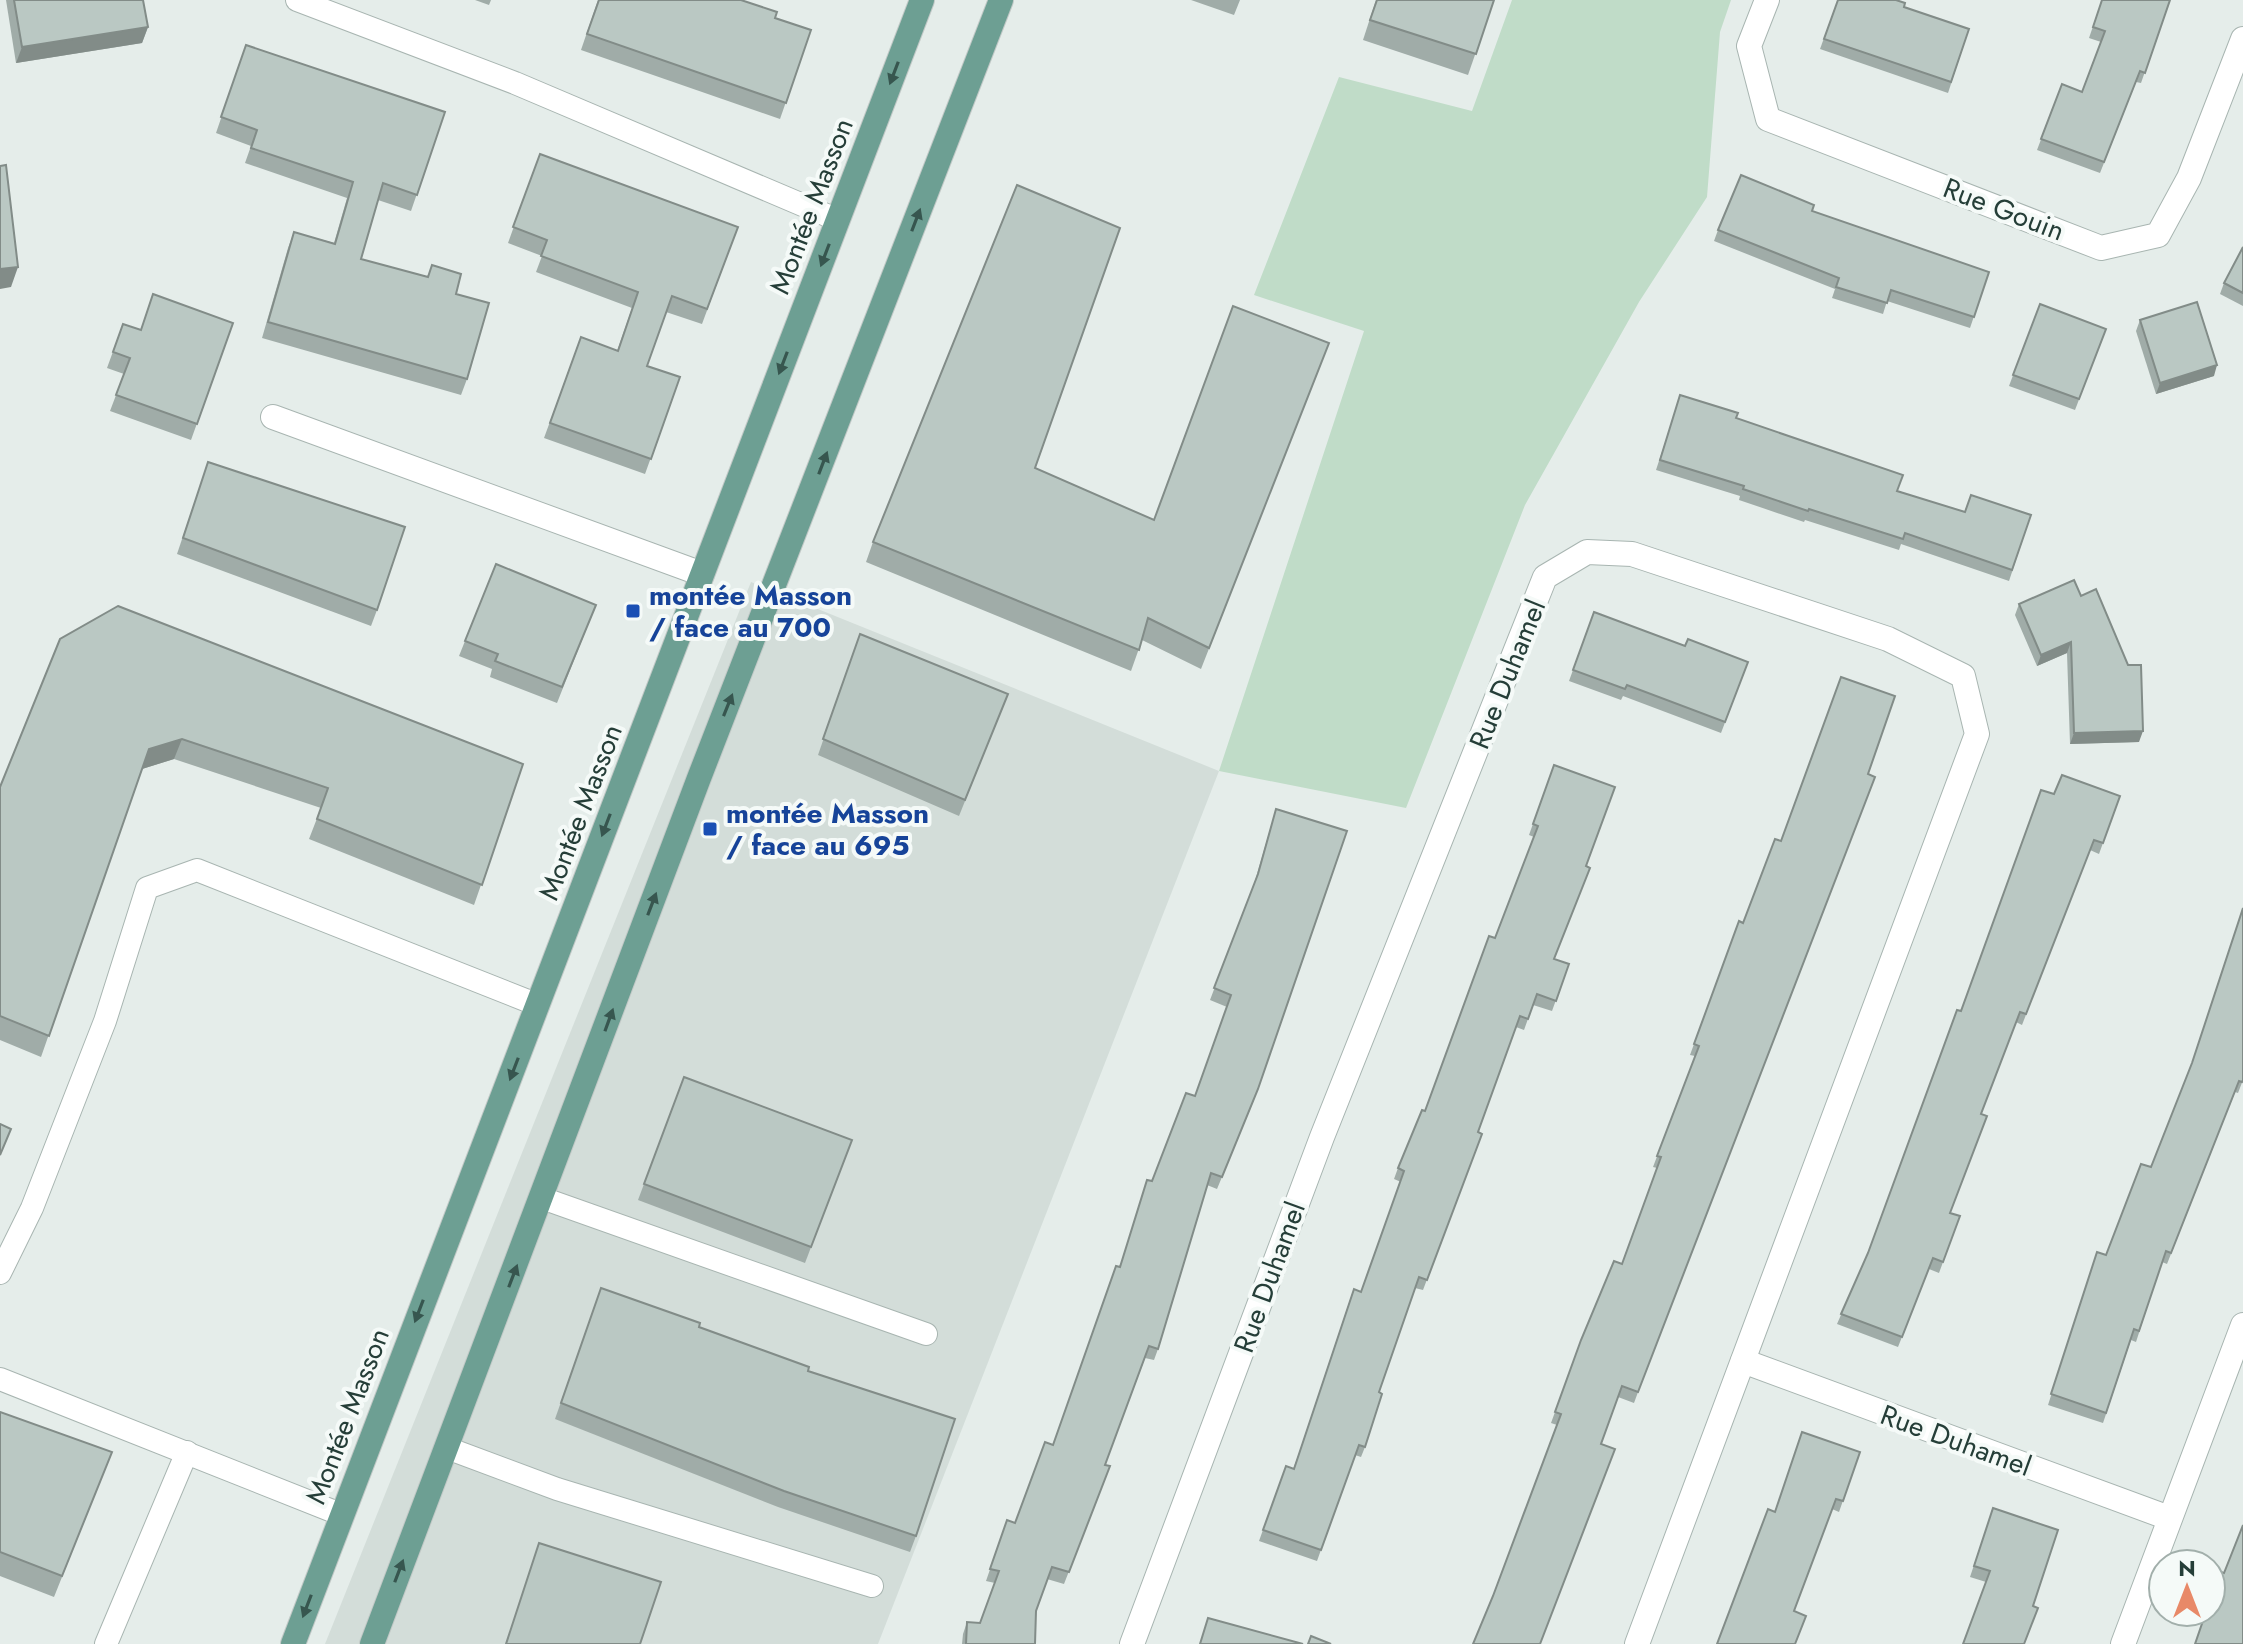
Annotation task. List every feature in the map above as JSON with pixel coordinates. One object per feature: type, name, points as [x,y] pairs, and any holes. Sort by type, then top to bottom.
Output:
[{"type":"main road","name":"Montée Masson","points":[[293,1644],[340,1514],[922,0]]},
{"type":"main road","points":[[372,1644],[699,778],[1001,0]]},
{"type":"street","name":"Rue Gouin","points":[[1767,0],[1749,46],[1768,119],[2101,248],[2158,235],[2189,178],[2243,39]]},
{"type":"street","points":[[273,417],[702,574]]},
{"type":"street","name":"Rue Duhamel","points":[[1132,1644],[1322,1137],[1545,577],[1587,552],[1632,554],[1888,639],[1963,676],[1977,734],[1637,1644]]},
{"type":"street","points":[[2123,1644],[2243,1325]]},
{"type":"street","name":"Rue Duhamel","points":[[1743,1361],[2169,1518]]},
{"type":"lane","points":[[297,0],[515,83],[838,220]]},
{"type":"lane","points":[[0,1273],[32,1208],[105,1021],[147,888],[197,870],[538,1005]]},
{"type":"lane","points":[[542,1198],[926,1334]]},
{"type":"lane","points":[[0,1379],[340,1514]]},
{"type":"lane","points":[[447,1448],[557,1489],[872,1586]]},
{"type":"lane","points":[[106,1644],[187,1452]]},
{"type":"shaded area","points":[[751,582],[1219,771],[878,1644],[325,1644]]},
{"type":"green space","points":[[1512,0],[1731,0],[1720,32],[1707,197],[1639,302],[1525,505],[1406,808],[1219,771],[1364,331],[1254,295],[1339,77],[1472,111]]},
{"type":"building","points":[[14,0],[143,0],[148,27],[22,47]]},
{"type":"building","points":[[599,0],[741,0],[777,12],[775,18],[811,30],[786,103],[587,34]]},
{"type":"building","points":[[1377,0],[1494,0],[1476,54],[1370,20]]},
{"type":"building","points":[[1838,0],[1896,0],[1905,3],[1904,7],[1969,29],[1951,82],[1824,39]]},
{"type":"building","points":[[2102,0],[2170,0],[2145,73],[2140,71],[2104,162],[2041,139],[2062,84],[2082,92],[2105,31],[2093,27]]},
{"type":"building","points":[[246,45],[445,112],[417,195],[383,183],[361,259],[428,277],[432,265],[461,274],[456,294],[489,303],[467,379],[268,322],[294,232],[335,244],[353,182],[251,148],[257,130],[221,117]]},
{"type":"building","points":[[540,154],[738,227],[707,309],[672,296],[647,366],[680,377],[651,459],[550,423],[581,337],[618,351],[638,292],[541,256],[547,240],[513,227]]},
{"type":"building","points":[[6,165],[18,267],[0,269],[0,166]]},
{"type":"building","points":[[1741,175],[1814,205],[1812,211],[1989,272],[1974,317],[1891,290],[1887,303],[1836,287],[1839,278],[1718,230]]},
{"type":"building","points":[[1017,185],[1120,228],[1035,468],[1154,520],[1233,306],[1329,343],[1209,648],[1148,618],[1139,650],[873,542]]},
{"type":"building","points":[[2243,247],[2243,293],[2224,283]]},
{"type":"building","points":[[153,294],[233,323],[197,424],[116,395],[130,358],[113,352],[123,324],[141,330]]},
{"type":"building","points":[[2197,302],[2217,365],[2160,383],[2140,320]]},
{"type":"building","points":[[2040,304],[2106,329],[2079,399],[2013,375]]},
{"type":"building","points":[[1680,395],[1738,413],[1736,418],[1903,475],[1897,491],[1965,512],[1971,495],[2031,515],[2012,570],[1905,533],[1903,539],[1808,511],[1743,489],[1744,486],[1660,460]]},
{"type":"building","points":[[208,462],[405,527],[377,610],[183,538]]},
{"type":"building","points":[[496,564],[596,605],[562,687],[495,661],[498,654],[465,641]]},
{"type":"building","points":[[2074,580],[2081,596],[2096,589],[2128,665],[2141,665],[2143,731],[2074,733],[2071,642],[2041,655],[2019,604]]},
{"type":"building","points":[[118,606],[523,764],[482,885],[317,819],[328,788],[182,739],[149,749],[49,1036],[0,1016],[0,787],[60,639]]},
{"type":"building","points":[[1594,612],[1685,646],[1688,639],[1748,662],[1725,722],[1627,685],[1625,689],[1573,670]]},
{"type":"building","points":[[860,634],[1008,694],[965,800],[823,739]]},
{"type":"building","points":[[1841,677],[1895,696],[1868,774],[1875,777],[1638,1392],[1622,1386],[1601,1444],[1615,1449],[1540,1644],[1473,1644],[1561,1414],[1555,1412],[1581,1340],[1614,1261],[1622,1264],[1661,1157],[1657,1156],[1699,1046],[1694,1044],[1739,921],[1743,923],[1775,839],[1781,841]]},
{"type":"building","points":[[1554,765],[1615,787],[1586,866],[1590,868],[1554,959],[1569,964],[1556,1001],[1537,994],[1528,1019],[1520,1016],[1478,1132],[1482,1134],[1427,1280],[1419,1277],[1379,1392],[1382,1394],[1365,1447],[1359,1445],[1321,1550],[1263,1530],[1286,1466],[1294,1469],[1354,1289],[1361,1292],[1404,1171],[1398,1168],[1422,1110],[1425,1111],[1489,936],[1495,938],[1538,826],[1533,824]]},
{"type":"building","points":[[2062,775],[2120,796],[2103,843],[2094,840],[2026,1014],[2020,1012],[1981,1114],[1987,1116],[1950,1213],[1960,1216],[1943,1262],[1933,1258],[1902,1337],[1841,1314],[1868,1253],[1957,1010],[1961,1011],[2041,790],[2054,794]]},
{"type":"building","points":[[1276,809],[1347,831],[1258,1089],[1222,1177],[1211,1173],[1158,1349],[1149,1346],[1105,1465],[1110,1466],[1069,1572],[1052,1567],[1036,1611],[1035,1644],[966,1644],[967,1622],[980,1623],[999,1571],[990,1569],[1007,1520],[1015,1523],[1045,1442],[1053,1445],[1116,1266],[1120,1267],[1147,1180],[1152,1181],[1186,1093],[1195,1096],[1231,995],[1214,988],[1258,874]]},
{"type":"building","points":[[2243,908],[2243,1080],[2239,1081],[2171,1253],[2166,1251],[2139,1331],[2134,1329],[2106,1413],[2051,1394],[2097,1252],[2106,1255],[2141,1164],[2151,1167],[2192,1063]]},
{"type":"building","points":[[684,1077],[852,1140],[811,1247],[644,1184]]},
{"type":"building","points":[[0,1124],[11,1129],[0,1155]]},
{"type":"building","points":[[601,1288],[700,1323],[699,1327],[809,1367],[808,1371],[955,1419],[916,1536],[784,1491],[561,1403]]},
{"type":"building","points":[[0,1412],[112,1452],[62,1576],[0,1552]]},
{"type":"building","points":[[1802,1432],[1860,1452],[1843,1501],[1836,1499],[1794,1611],[1806,1616],[1795,1644],[1717,1644],[1768,1509],[1775,1512]]},
{"type":"building","points":[[1993,1508],[2058,1530],[2033,1606],[2038,1608],[2024,1644],[1963,1644],[1990,1571],[1974,1566]]},
{"type":"building","points":[[2243,1525],[2243,1644],[2195,1644],[2200,1628],[2227,1628],[2227,1565]]},
{"type":"building","points":[[539,1543],[661,1582],[640,1644],[506,1644]]},
{"type":"building","points":[[1208,1618],[1303,1644],[1200,1644]]},
{"type":"building","points":[[1311,1636],[1331,1644],[1308,1644]]},
{"type":"place","name":"montée Masson / face au 700","points":[[633,611]]},
{"type":"place","name":"montée Masson / face au 695","points":[[710,829]]}]
